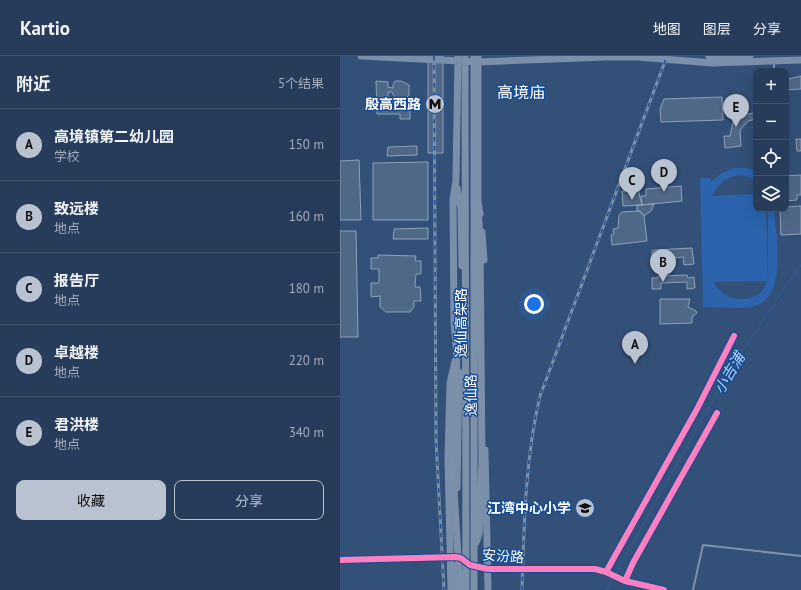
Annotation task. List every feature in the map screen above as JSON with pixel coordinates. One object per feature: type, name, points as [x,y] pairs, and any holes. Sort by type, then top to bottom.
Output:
[{"type":"highway","name":"逸仙高架路","points":[[465,56],[466,590]]},
{"type":"highway","name":"逸仙高架路","points":[[475,590],[477,58]]},
{"type":"highway","points":[[474,551],[479,534],[482,460],[480,250],[478,201]]},
{"type":"highway","points":[[457,354],[454,398],[453,472],[460,590]]},
{"type":"main road","points":[[361,56],[458,58],[638,57],[713,63],[801,60]]},
{"type":"main road","points":[[709,56],[750,56]]},
{"type":"main road","name":"逸仙路","points":[[451,590],[460,383],[457,337],[463,312],[461,208],[456,180],[458,58]]},
{"type":"main road","name":"逸仙路","points":[[475,590],[474,239],[478,201],[477,58]]},
{"type":"main road","name":"逸仙路","points":[[478,201],[484,242],[485,450],[488,590]]},
{"type":"main road","points":[[475,432],[485,450]]},
{"type":"main road","name":"逸仙路","points":[[452,557],[456,590]]},
{"type":"street","points":[[606,572],[697,409],[734,336]]},
{"type":"street","name":"安汾路","points":[[340,560],[452,557],[461,558],[470,565],[488,569],[595,569],[606,572],[625,581],[664,590]]},
{"type":"lane","points":[[774,62],[774,68]]},
{"type":"lane","points":[[693,590],[703,545],[801,556]]},
{"type":"shaded area","points":[[733,168],[747,168],[753,170],[753,179],[743,176],[731,177],[720,184],[712,196],[753,194],[753,212],[766,212],[768,280],[768,212],[774,212],[778,251],[775,281],[770,293],[762,302],[750,307],[703,307],[700,178],[710,178],[711,182],[720,174]],"holes":[[[767,281],[763,289],[757,295],[750,298],[733,298],[726,295],[714,282]]]},
{"type":"building","name":"殷高西路","points":[[428,56],[443,56],[443,153],[428,153]]},
{"type":"building","points":[[801,76],[801,89],[789,90],[789,79]]},
{"type":"building","points":[[376,81],[388,82],[388,87],[393,88],[395,81],[401,81],[409,85],[409,95],[406,98],[395,98],[392,92],[388,92],[388,101],[410,102],[410,119],[400,119],[400,114],[377,114]]},
{"type":"building","points":[[722,97],[723,120],[661,122],[660,109],[664,99]]},
{"type":"building","points":[[753,113],[753,120],[748,121],[740,130],[741,146],[725,148],[724,136],[730,136],[733,122],[739,115]]},
{"type":"building","points":[[796,139],[801,139],[801,151],[797,151]]},
{"type":"building","points":[[417,146],[417,155],[387,156],[388,147]]},
{"type":"building","points":[[359,160],[361,220],[340,220],[340,161]]},
{"type":"building","points":[[428,162],[428,220],[373,220],[373,163]]},
{"type":"building","points":[[801,175],[801,195],[797,195],[797,200],[789,201],[789,176]]},
{"type":"building","points":[[681,186],[682,201],[642,205],[641,196],[646,196],[646,189]]},
{"type":"building","points":[[638,189],[642,205],[623,206],[622,191]]},
{"type":"building","points":[[654,204],[651,211],[644,216],[640,211],[637,211],[637,205]]},
{"type":"building","points":[[801,206],[801,234],[781,235],[780,212],[789,212],[789,207]]},
{"type":"building","points":[[640,211],[644,216],[647,241],[612,245],[611,235],[614,234],[613,229],[618,228],[619,215],[622,212]]},
{"type":"building","points":[[428,228],[428,239],[393,239],[394,229]]},
{"type":"building","points":[[340,231],[356,231],[358,337],[340,337]]},
{"type":"building","points":[[692,248],[694,264],[684,265],[683,257],[660,259],[661,265],[652,265],[652,251],[654,250]]},
{"type":"building","points":[[378,255],[416,256],[415,261],[421,261],[421,274],[416,274],[415,287],[420,287],[421,301],[414,301],[414,307],[410,312],[386,312],[380,307],[380,296],[371,297],[371,283],[379,283],[379,269],[371,269],[371,258],[378,258]]},
{"type":"building","points":[[687,275],[688,278],[694,277],[695,288],[687,289],[687,282],[661,283],[661,289],[652,289],[652,278],[658,278],[658,276]]},
{"type":"building","points":[[660,299],[690,299],[688,307],[697,313],[692,317],[692,323],[660,324]]},
{"type":"waterway","name":"小吉浦","points":[[606,590],[699,424],[748,343],[801,265]]},
{"type":"railway","points":[[434,56],[436,440],[444,590]]},
{"type":"railway","points":[[522,590],[528,468],[540,396],[667,56]]},
{"type":"cycle path","points":[[606,572],[697,409],[734,336]]},
{"type":"cycle path","points":[[625,581],[633,563],[717,413]]},
{"type":"cycle path","points":[[340,560],[455,557],[461,558],[470,565],[488,569],[595,569],[606,572],[625,581],[664,590]]},
{"type":"place","name":"殷高西路","points":[[435,104]]},
{"type":"place","name":"君洪楼","points":[[736,127]]},
{"type":"place","name":"卓越楼","points":[[664,192]]},
{"type":"place","name":"报告厅","points":[[632,200]]},
{"type":"place","name":"致远楼","points":[[663,282]]},
{"type":"place","name":"高境镇第二幼儿园","points":[[635,364]]},
{"type":"place","name":"江湾中心小学","points":[[585,508]]},
{"type":"district","name":"高境庙","points":[[521,92]]}]
